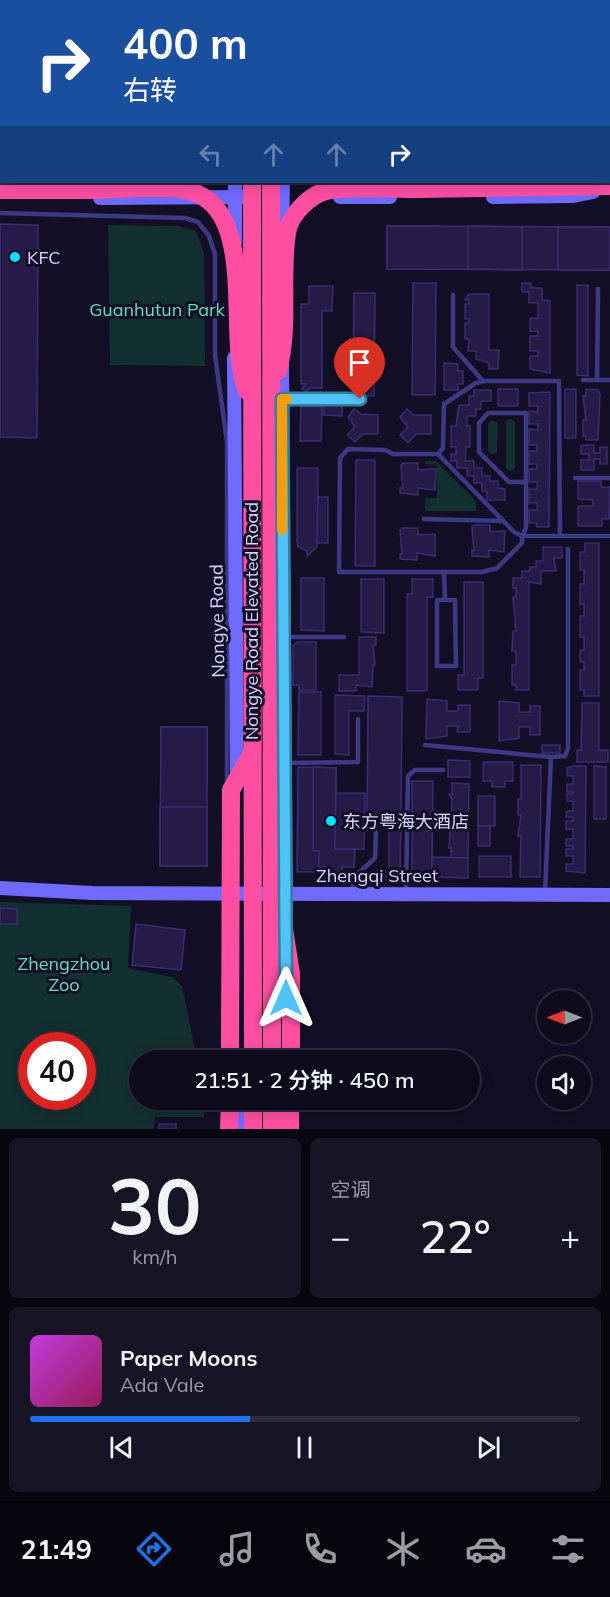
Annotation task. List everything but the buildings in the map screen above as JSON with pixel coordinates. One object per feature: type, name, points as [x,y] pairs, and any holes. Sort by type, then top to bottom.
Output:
[{"type":"highway","name":"Nongye Road Elevated Road","points":[[252,183],[253,1050]]},
{"type":"highway","name":"Nongye Road Elevated Road","points":[[271,183],[276,397],[272,1050]]},
{"type":"highway","points":[[276,397],[284,346],[287,232],[299,210],[310,198],[330,190],[610,187]]},
{"type":"highway","points":[[0,190],[180,189],[206,199],[218,208],[228,225],[233,249],[239,366],[252,405]]},
{"type":"highway","points":[[230,1050],[231,790],[253,751]]},
{"type":"highway","points":[[272,856],[291,974],[291,1050]]},
{"type":"highway","points":[[230,1110],[230,1129]]},
{"type":"highway","points":[[253,1110],[253,1129]]},
{"type":"highway","points":[[272,1110],[272,1129]]},
{"type":"highway","points":[[290,1110],[290,1129]]},
{"type":"street","name":"Nongye Road","points":[[236,183],[232,893],[239,1050]]},
{"type":"street","points":[[283,183],[276,397],[284,637],[285,1050]]},
{"type":"street","points":[[0,198],[573,196],[610,187]]},
{"type":"street","name":"Zhengqi Street","points":[[0,888],[92,893],[610,895]]},
{"type":"street","points":[[239,1110],[239,1129]]},
{"type":"street","points":[[284,1129],[285,1110]]},
{"type":"lane","points":[[0,213],[185,218],[198,222],[209,236],[215,254],[215,355],[227,442],[232,893]]},
{"type":"lane","points":[[597,289],[597,380]]},
{"type":"lane","points":[[453,295],[453,346],[483,381]]},
{"type":"lane","points":[[583,380],[610,380]]},
{"type":"lane","points":[[438,454],[442,448],[444,404],[476,383],[483,381],[559,381],[560,536]]},
{"type":"lane","points":[[276,397],[360,399]]},
{"type":"lane","points":[[526,482],[509,482],[479,452],[479,423],[488,412],[526,413],[526,482],[526,528],[522,536],[522,543],[497,568],[482,572],[339,572],[340,458],[348,449],[385,450],[393,454],[438,454],[503,520],[522,536],[610,536]]},
{"type":"lane","points":[[575,478],[610,478]]},
{"type":"lane","points":[[424,519],[503,520]]},
{"type":"lane","points":[[425,745],[551,757],[565,756],[568,748],[568,549]]},
{"type":"lane","points":[[444,572],[445,600]]},
{"type":"lane","points":[[437,600],[445,600],[455,600],[456,666],[437,666],[437,600]]},
{"type":"lane","points":[[284,637],[344,637]]},
{"type":"lane","points":[[284,763],[358,762],[358,719]]},
{"type":"lane","points":[[545,894],[551,757]]},
{"type":"lane","points":[[406,894],[408,776],[415,770],[443,770]]},
{"type":"lane","points":[[353,893],[353,878],[375,858],[376,832]]},
{"type":"green space","name":"Guanhutun Park","points":[[108,225],[178,226],[196,231],[204,253],[205,366],[110,365]]},
{"type":"green space","points":[[509,419],[515,421],[515,468],[510,471],[506,468],[506,421]]},
{"type":"green space","points":[[492,420],[498,423],[497,452],[493,455],[488,452],[488,423]]},
{"type":"green space","points":[[425,461],[436,461],[476,501],[476,511],[425,511],[425,498],[437,498],[437,465],[425,464]]},
{"type":"green space","name":"Zhengzhou Zoo","points":[[0,902],[131,906],[128,968],[172,977],[182,986],[195,1050],[129,1050],[129,1110],[204,1110],[204,1117],[155,1117],[154,1129],[0,1129]]},
{"type":"slow traffic","points":[[282,530],[282,399],[287,399]]},
{"type":"place","name":"KFC","points":[[15,257]]},
{"type":"place","name":"东方粤海大酒店","points":[[331,821]]},
{"type":"route","points":[[286,998],[282,399],[360,399]]}]
